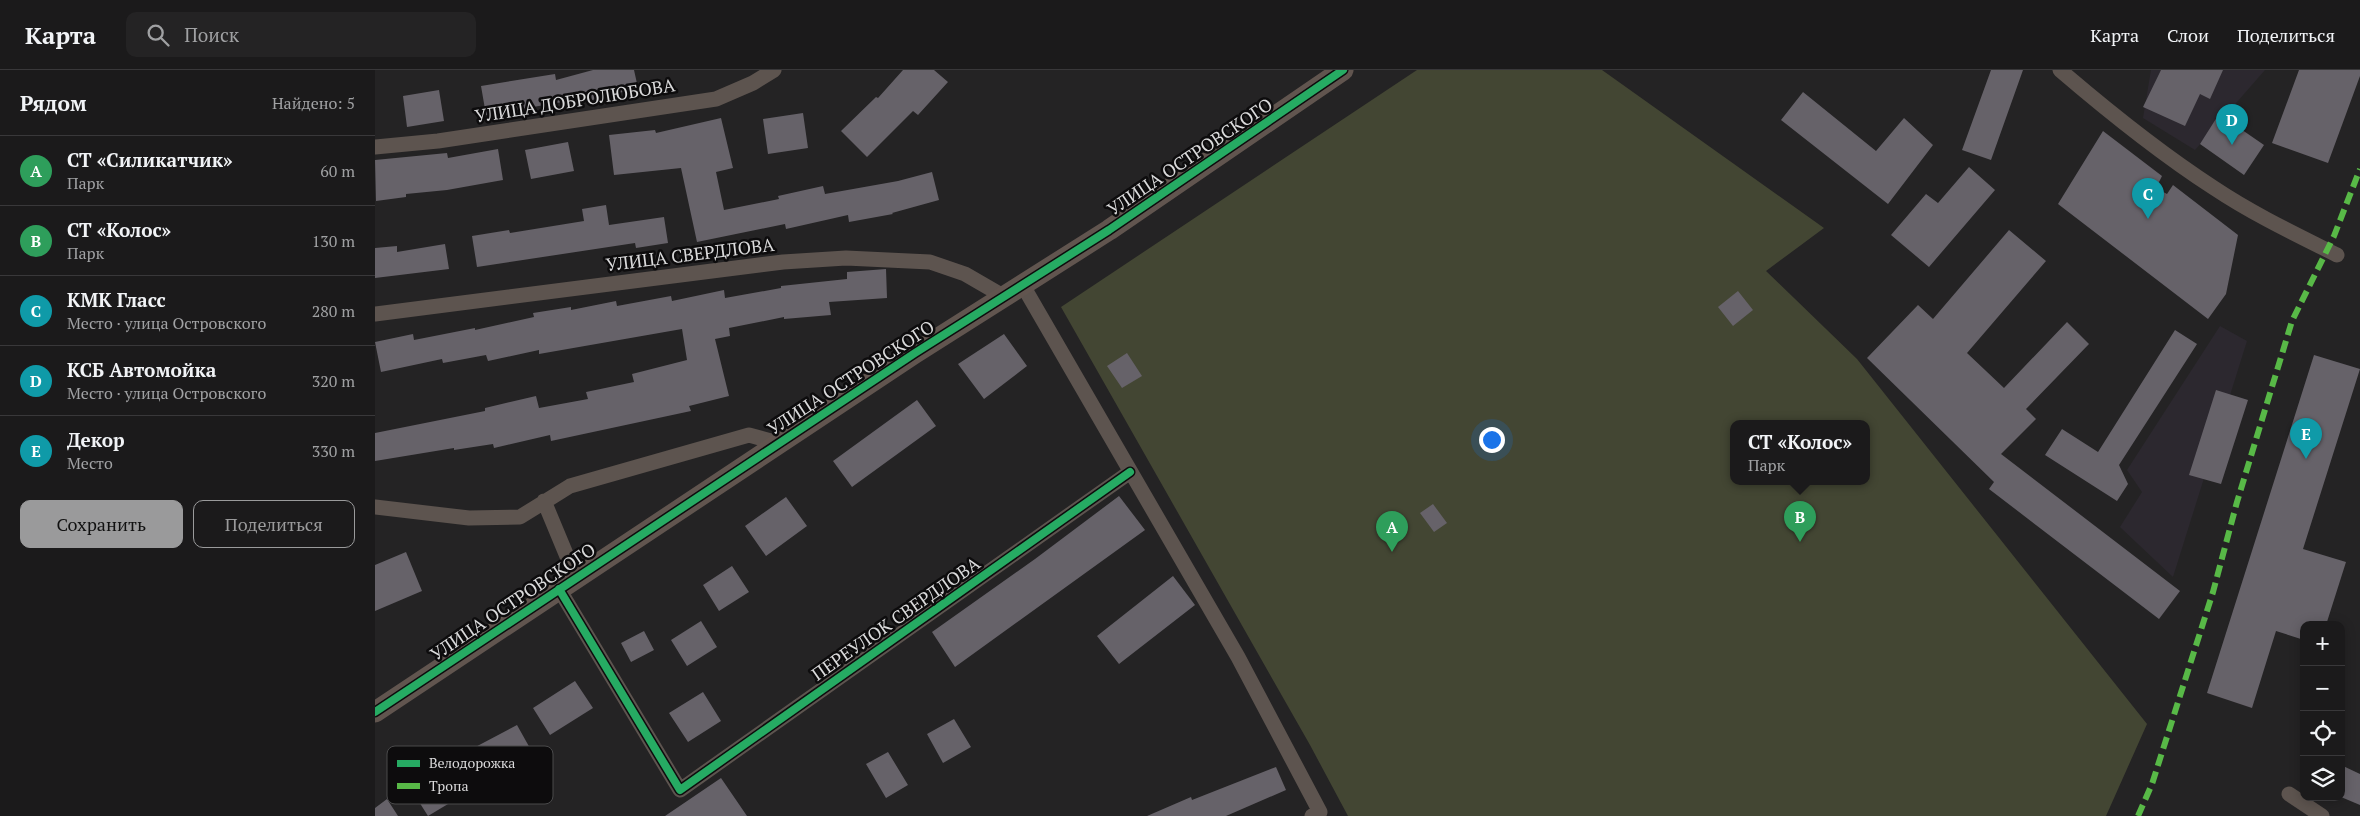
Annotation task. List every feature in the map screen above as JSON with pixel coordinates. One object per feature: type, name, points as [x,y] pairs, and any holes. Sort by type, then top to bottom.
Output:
[{"type":"street","name":"УЛИЦА ДОБРОЛЮБОВА","points":[[375,147],[438,141],[716,99],[753,83],[774,70]]},
{"type":"street","name":"УЛИЦА ОСТРОВСКОГО","points":[[375,712],[778,443],[1003,296],[1109,230],[1343,70]]},
{"type":"street","points":[[2060,70],[2109,112],[2213,187],[2249,210],[2337,255]]},
{"type":"street","name":"УЛИЦА СВЕРДЛОВА","points":[[375,314],[783,262],[846,258],[930,262],[965,274],[1003,296]]},
{"type":"street","points":[[1023,284],[1238,657],[1320,812],[1312,816]]},
{"type":"street","points":[[375,507],[469,518],[520,517],[570,486],[749,435],[778,443]]},
{"type":"street","name":"ПЕРЕУЛОК СВЕРДЛОВА","points":[[567,584],[680,790],[1130,472]]},
{"type":"street","points":[[544,501],[567,584]]},
{"type":"street","points":[[2289,794],[2322,816]]},
{"type":"shaded area","points":[[2151,70],[2265,70],[2195,150],[2143,118]]},
{"type":"shaded area","points":[[2220,326],[2247,341],[2173,577],[2120,527],[2142,492],[2127,470]]},
{"type":"green space","points":[[1417,70],[1602,70],[1824,228],[1766,271],[1857,359],[2147,724],[2106,816],[1348,816],[1310,745],[1061,307]]},
{"type":"building","points":[[593,70],[634,70],[638,88],[581,103],[580,99],[486,115],[481,86],[555,74],[556,80]]},
{"type":"building","points":[[903,70],[934,70],[948,82],[918,115],[913,111],[867,157],[841,131],[876,97],[878,98]]},
{"type":"building","points":[[1991,70],[2023,70],[1991,160],[1962,150]]},
{"type":"building","points":[[2161,70],[2223,70],[2210,99],[2200,94],[2185,126],[2143,107]]},
{"type":"building","points":[[2299,70],[2360,70],[2360,76],[2328,163],[2272,143]]},
{"type":"building","points":[[439,90],[444,121],[407,127],[403,96]]},
{"type":"building","points":[[1803,92],[1876,151],[1904,118],[1933,145],[1888,204],[1781,120]]},
{"type":"building","points":[[803,113],[808,148],[768,154],[763,119]]},
{"type":"building","points":[[2219,114],[2264,145],[2244,175],[2200,144]]},
{"type":"building","points":[[721,118],[733,168],[716,172],[724,210],[779,199],[778,196],[823,186],[825,194],[898,181],[932,172],[939,200],[893,214],[849,222],[848,215],[786,229],[785,224],[697,242],[681,168],[614,175],[609,135],[655,130],[656,133]]},
{"type":"building","points":[[2103,131],[2162,176],[2156,188],[2167,194],[2173,185],[2238,235],[2226,294],[2208,319],[2058,204]]},
{"type":"building","points":[[568,142],[574,171],[531,179],[525,150]]},
{"type":"building","points":[[498,149],[503,180],[447,190],[406,194],[406,197],[376,201],[375,160],[447,153],[448,158]]},
{"type":"building","points":[[1969,167],[1995,190],[1929,267],[1891,235],[1926,194],[1938,203]]},
{"type":"building","points":[[606,205],[609,225],[664,217],[668,243],[636,248],[635,243],[477,267],[472,236],[509,230],[510,233],[584,221],[582,209]]},
{"type":"building","points":[[2009,230],[2046,261],[1967,353],[2004,388],[2067,322],[2089,344],[2026,409],[2036,419],[2001,454],[2180,591],[2159,619],[1989,489],[1994,482],[1867,358],[1918,305],[1933,319]]},
{"type":"building","points":[[445,244],[449,269],[375,278],[375,248],[397,246],[397,252]]},
{"type":"building","points":[[886,269],[887,298],[829,302],[831,315],[784,319],[784,317],[729,328],[730,336],[715,339],[729,396],[689,406],[691,411],[551,441],[550,435],[494,448],[493,444],[454,450],[454,448],[375,461],[375,433],[485,411],[485,408],[536,396],[539,408],[588,399],[586,392],[634,382],[632,374],[687,360],[682,329],[539,354],[539,350],[488,361],[486,355],[443,363],[442,359],[381,372],[375,342],[413,334],[414,340],[475,328],[475,330],[534,317],[533,313],[571,307],[571,310],[616,301],[617,306],[671,296],[672,301],[724,290],[725,298],[781,288],[781,286],[847,279],[847,272]]},
{"type":"building","points":[[1738,291],[1753,310],[1733,326],[1718,307]]},
{"type":"building","points":[[2175,330],[2197,344],[2119,465],[2128,484],[2117,501],[2045,455],[2062,429],[2098,452]]},
{"type":"building","points":[[1004,334],[1027,366],[984,399],[958,364]]},
{"type":"building","points":[[1127,353],[1142,376],[1122,388],[1107,366]]},
{"type":"building","points":[[2314,355],[2360,369],[2303,549],[2346,562],[2327,621],[2300,621],[2300,639],[2276,631],[2252,708],[2207,693]]},
{"type":"building","points":[[2216,390],[2248,400],[2221,484],[2189,475]]},
{"type":"building","points":[[917,400],[936,426],[852,487],[833,461]]},
{"type":"building","points":[[1119,496],[1145,530],[955,667],[932,632],[1035,559]]},
{"type":"building","points":[[786,497],[807,526],[766,556],[745,526]]},
{"type":"building","points":[[1433,504],[1447,523],[1434,532],[1420,513]]},
{"type":"building","points":[[406,552],[422,591],[375,611],[375,565]]},
{"type":"building","points":[[732,566],[749,592],[719,611],[703,585]]},
{"type":"building","points":[[1173,576],[1195,605],[1119,664],[1097,636]]},
{"type":"building","points":[[701,621],[717,647],[687,666],[671,640]]},
{"type":"building","points":[[644,631],[654,650],[631,662],[621,643]]},
{"type":"building","points":[[575,681],[593,708],[550,735],[533,708]]},
{"type":"building","points":[[703,692],[721,721],[688,742],[669,713]]},
{"type":"building","points":[[954,719],[971,747],[943,763],[927,734]]},
{"type":"building","points":[[517,725],[529,746],[477,746]]},
{"type":"building","points":[[888,752],[908,785],[886,798],[866,764]]},
{"type":"building","points":[[1276,767],[1286,790],[1226,816],[1147,816],[1191,797],[1192,800]]},
{"type":"building","points":[[2345,767],[2360,774],[2360,805],[2345,799]]},
{"type":"building","points":[[721,778],[747,816],[665,816]]},
{"type":"building","points":[[387,799],[387,804],[390,804],[398,816],[375,816],[375,808]]},
{"type":"building","points":[[420,804],[448,804],[428,816]]},
{"type":"marked path","points":[[2138,816],[2152,784],[2213,592],[2237,502],[2292,321],[2334,236],[2360,169]]},
{"type":"cycle path","points":[[375,712],[915,353],[1109,230],[1343,70]]},
{"type":"cycle path","points":[[559,589],[680,790],[1130,472]]},
{"type":"place","name":"КСБ Автомойка","points":[[2232,145]]},
{"type":"place","name":"КМК Гласс","points":[[2148,219]]},
{"type":"place","name":"Декор","points":[[2306,459]]},
{"type":"place","name":"СТ «Колос»","points":[[1800,542]]},
{"type":"place","name":"СТ «Силикатчик»","points":[[1392,552]]}]
